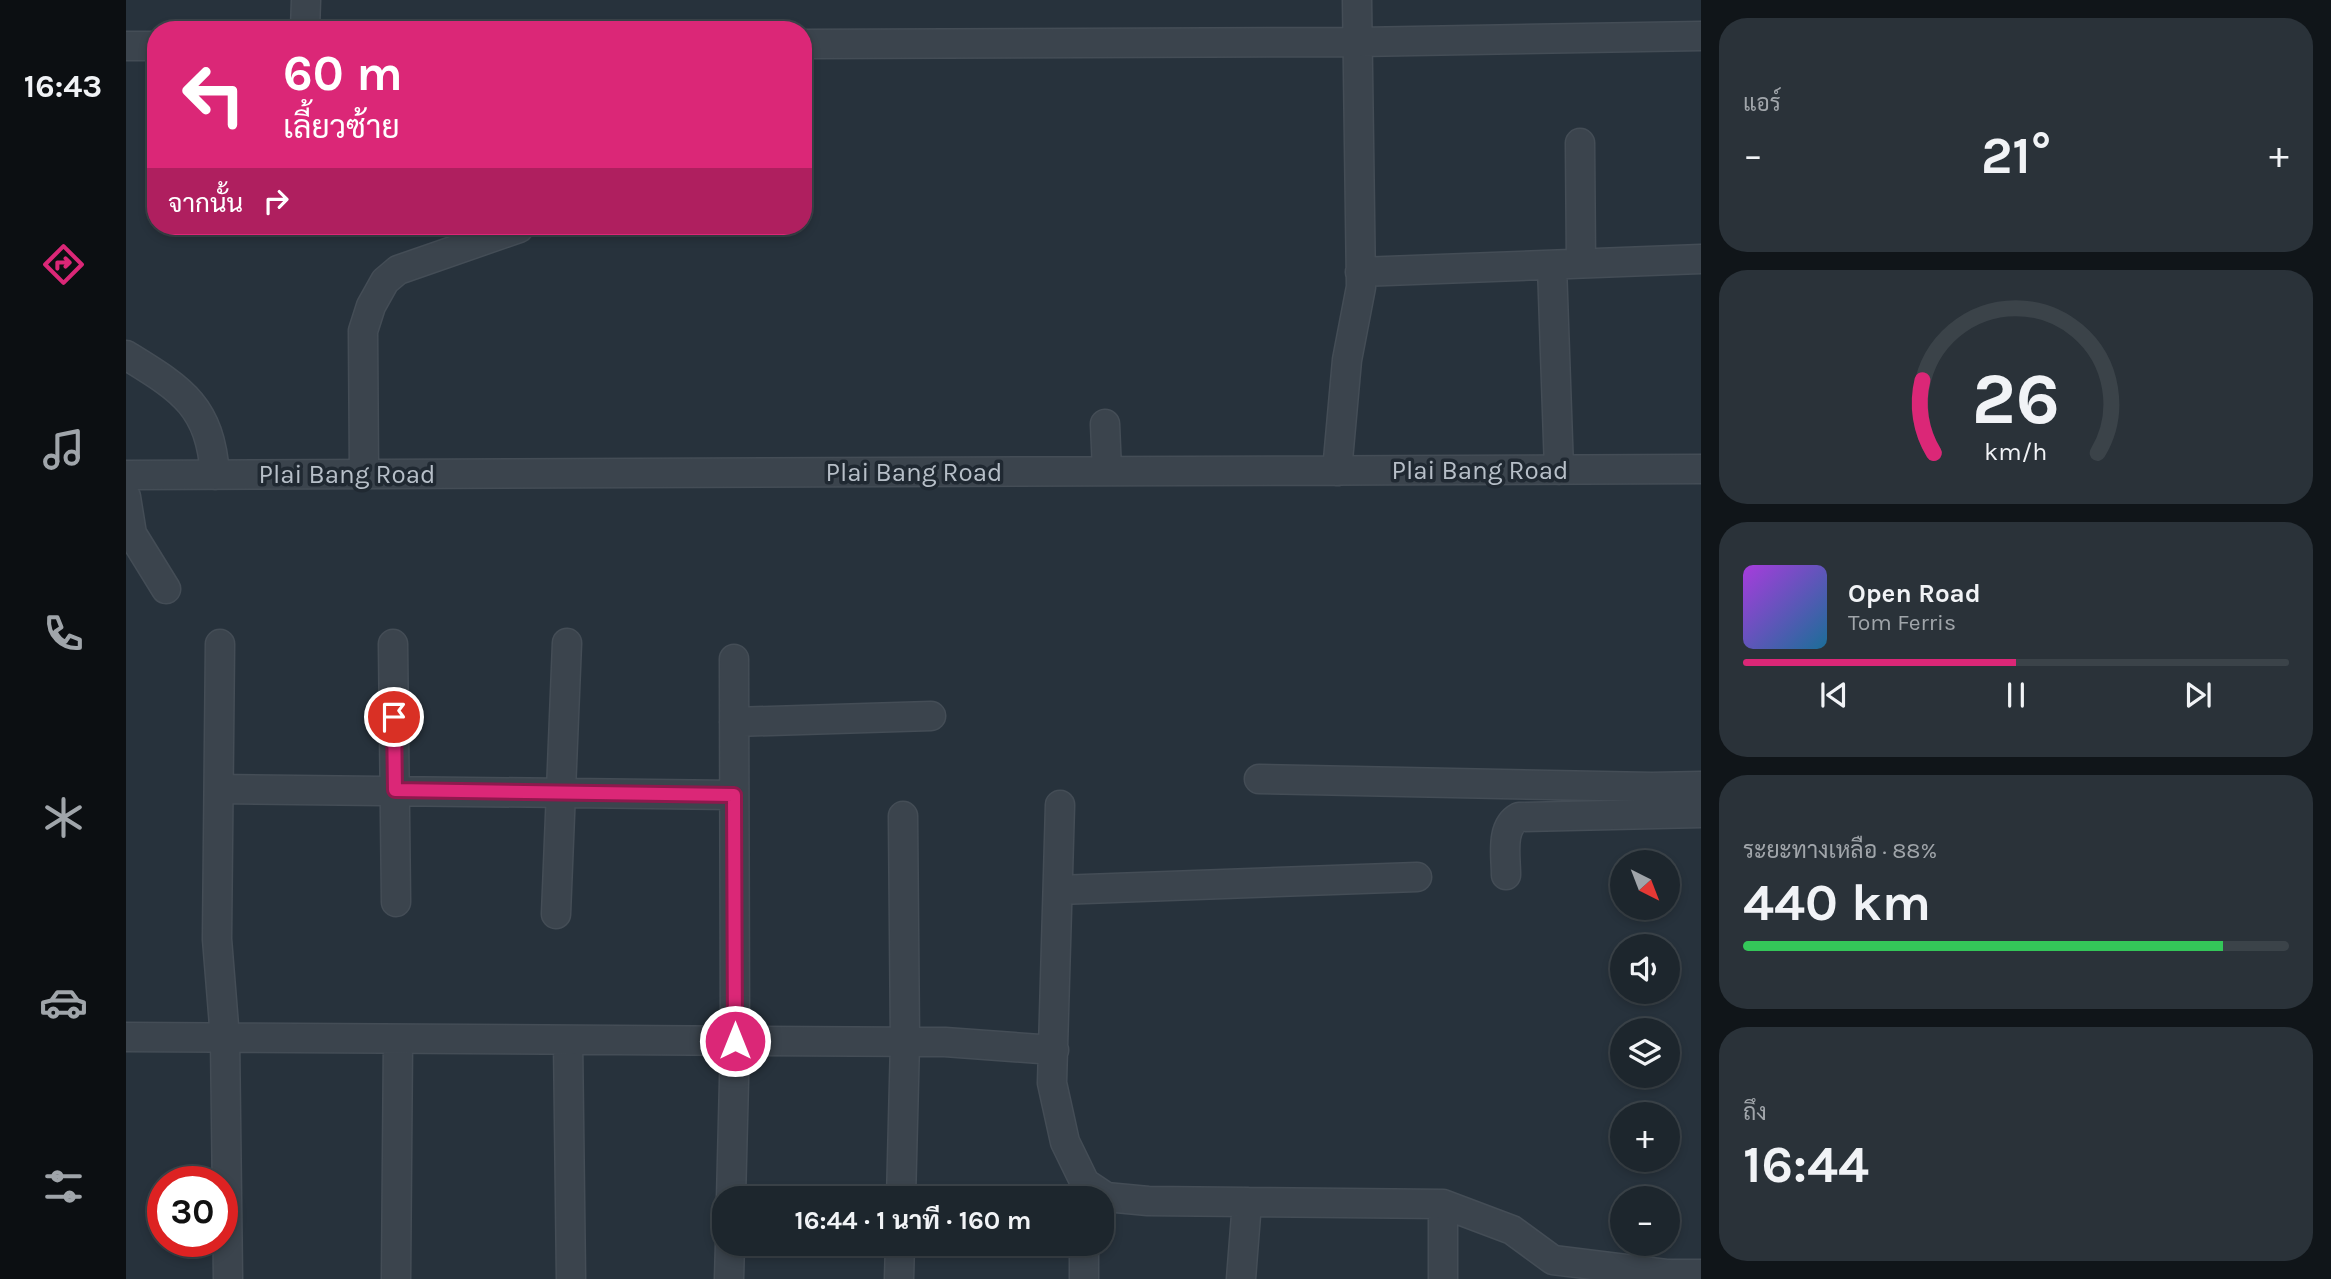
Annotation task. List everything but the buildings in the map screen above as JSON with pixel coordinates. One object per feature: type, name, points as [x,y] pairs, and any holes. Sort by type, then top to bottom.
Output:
[{"type":"street","points":[[305,21],[306,0]]},
{"type":"street","points":[[1337,471],[1347,360],[1360,287],[1357,0]]},
{"type":"street","points":[[812,44],[1358,42],[1701,36]]},
{"type":"street","points":[[126,46],[147,46]]},
{"type":"street","points":[[1580,143],[1581,263]]},
{"type":"street","points":[[364,474],[363,331],[370,306],[385,281],[398,270],[499,235]]},
{"type":"street","points":[[1360,272],[1701,259]]},
{"type":"street","points":[[1552,266],[1559,470]]},
{"type":"street","points":[[126,355],[172,383],[191,403],[205,426],[213,448],[215,475]]},
{"type":"street","points":[[1105,424],[1107,471]]},
{"type":"street","name":"Plai Bang Road","points":[[126,475],[1701,469]]},
{"type":"street","points":[[126,497],[132,534],[166,589]]},
{"type":"street","points":[[556,914],[567,643]]},
{"type":"street","points":[[219,644],[217,939],[225,1038],[228,1279]]},
{"type":"street","points":[[393,644],[396,902]]},
{"type":"street","points":[[731,1186],[735,1041],[734,659]]},
{"type":"street","points":[[734,722],[931,716]]},
{"type":"street","points":[[1259,779],[1701,786]]},
{"type":"street","points":[[219,789],[734,795]]},
{"type":"street","points":[[1060,804],[1052,1083],[1065,1142],[1083,1186]]},
{"type":"street","points":[[1506,875],[1507,832],[1511,821],[1519,817],[1701,813]]},
{"type":"street","points":[[901,1186],[905,1042],[903,816]]},
{"type":"street","points":[[1058,890],[1417,877]]},
{"type":"street","points":[[126,1037],[945,1042],[1054,1050]]},
{"type":"street","points":[[396,1279],[398,1039]]},
{"type":"street","points":[[568,1040],[571,1279]]},
{"type":"street","points":[[1114,1198],[1148,1201],[1443,1204],[1512,1230],[1553,1260],[1666,1274],[1701,1274]]},
{"type":"street","points":[[1241,1279],[1247,1202]]},
{"type":"street","points":[[1443,1204],[1443,1279]]},
{"type":"street","points":[[729,1279],[730,1256]]},
{"type":"street","points":[[899,1279],[900,1256]]},
{"type":"street","points":[[1084,1256],[1084,1279]]},
{"type":"route","points":[[394,717],[395,790],[734,795],[735,1041]]}]
